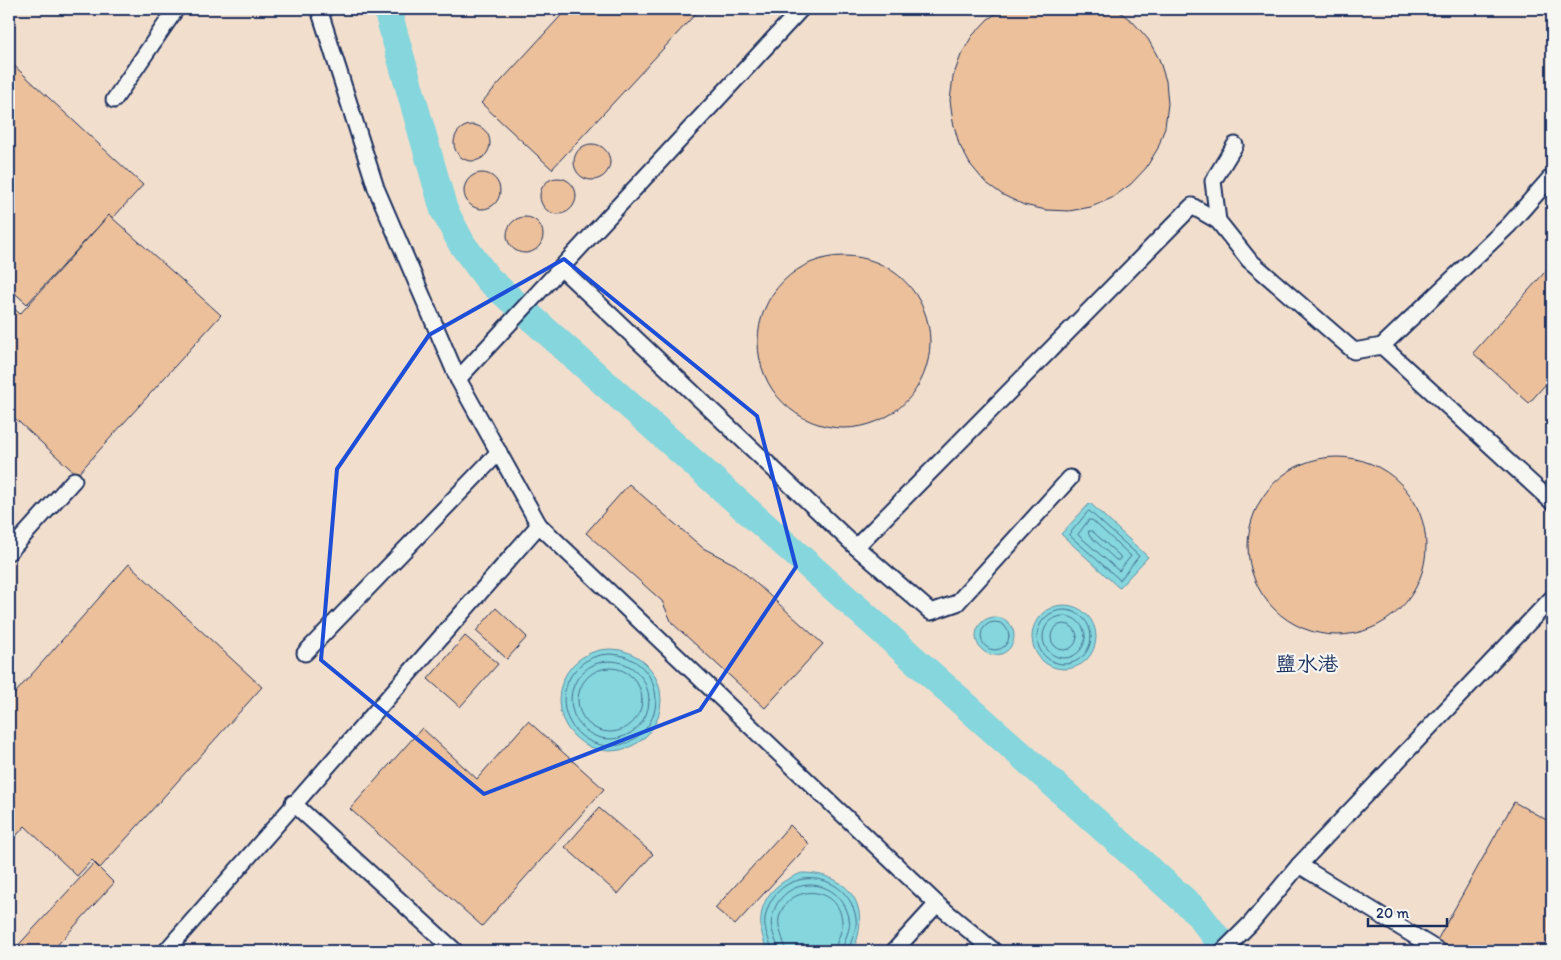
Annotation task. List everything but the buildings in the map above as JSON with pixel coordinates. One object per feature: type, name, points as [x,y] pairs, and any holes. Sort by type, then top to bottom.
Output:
[{"type":"lane","points":[[114,100],[176,9]]},
{"type":"lane","points":[[319,9],[376,188],[458,379],[539,524],[937,904],[994,951]]},
{"type":"lane","points":[[458,379],[801,9]]},
{"type":"lane","points":[[1218,221],[1213,180],[1235,146]]},
{"type":"lane","points":[[856,547],[1192,206],[1218,221],[1249,260],[1354,351],[1382,346],[1509,225],[1552,176]]},
{"type":"lane","points":[[561,268],[856,547],[931,612],[957,603],[1070,478]]},
{"type":"lane","points":[[1382,346],[1552,502]]},
{"type":"lane","points":[[305,653],[499,452]]},
{"type":"lane","points":[[9,552],[74,480]]},
{"type":"lane","points":[[166,951],[539,524]]},
{"type":"lane","points":[[1223,951],[1251,923],[1299,865],[1552,598]]},
{"type":"lane","points":[[294,803],[455,951]]},
{"type":"lane","points":[[1299,865],[1439,951]]},
{"type":"lane","points":[[894,951],[937,904]]},
{"type":"highlighted area","points":[[564,259],[757,416],[796,567],[700,710],[484,794],[321,660],[337,469],[429,335]]},
{"type":"shaded area","points":[[9,9],[1552,9],[1552,951],[9,951]]},
{"type":"water","points":[[1090,503],[1148,557],[1119,588],[1061,534]]},
{"type":"water","points":[[1058,605],[1070,605],[1087,614],[1094,625],[1096,637],[1094,649],[1087,660],[1070,669],[1058,669],[1046,664],[1037,655],[1032,643],[1032,631],[1037,619],[1046,610]]},
{"type":"water","points":[[995,617],[1002,618],[1008,623],[1013,629],[1013,643],[1008,649],[1002,654],[995,655],[988,654],[982,649],[977,643],[976,636],[977,629],[982,623],[988,618]]},
{"type":"water","points":[[610,649],[629,653],[646,664],[657,681],[661,700],[657,719],[646,736],[629,747],[610,751],[591,747],[574,736],[563,719],[559,700],[563,681],[574,664],[591,653]]},
{"type":"water","points":[[802,873],[833,879],[844,886],[853,896],[858,907],[860,920],[853,951],[767,950],[761,924],[761,913],[765,902],[778,885]]},
{"type":"waterway","points":[[387,9],[444,210],[462,244],[488,279],[1196,911],[1227,951]]},
{"type":"district","name":"鹽水港","points":[[1307,663]]}]
